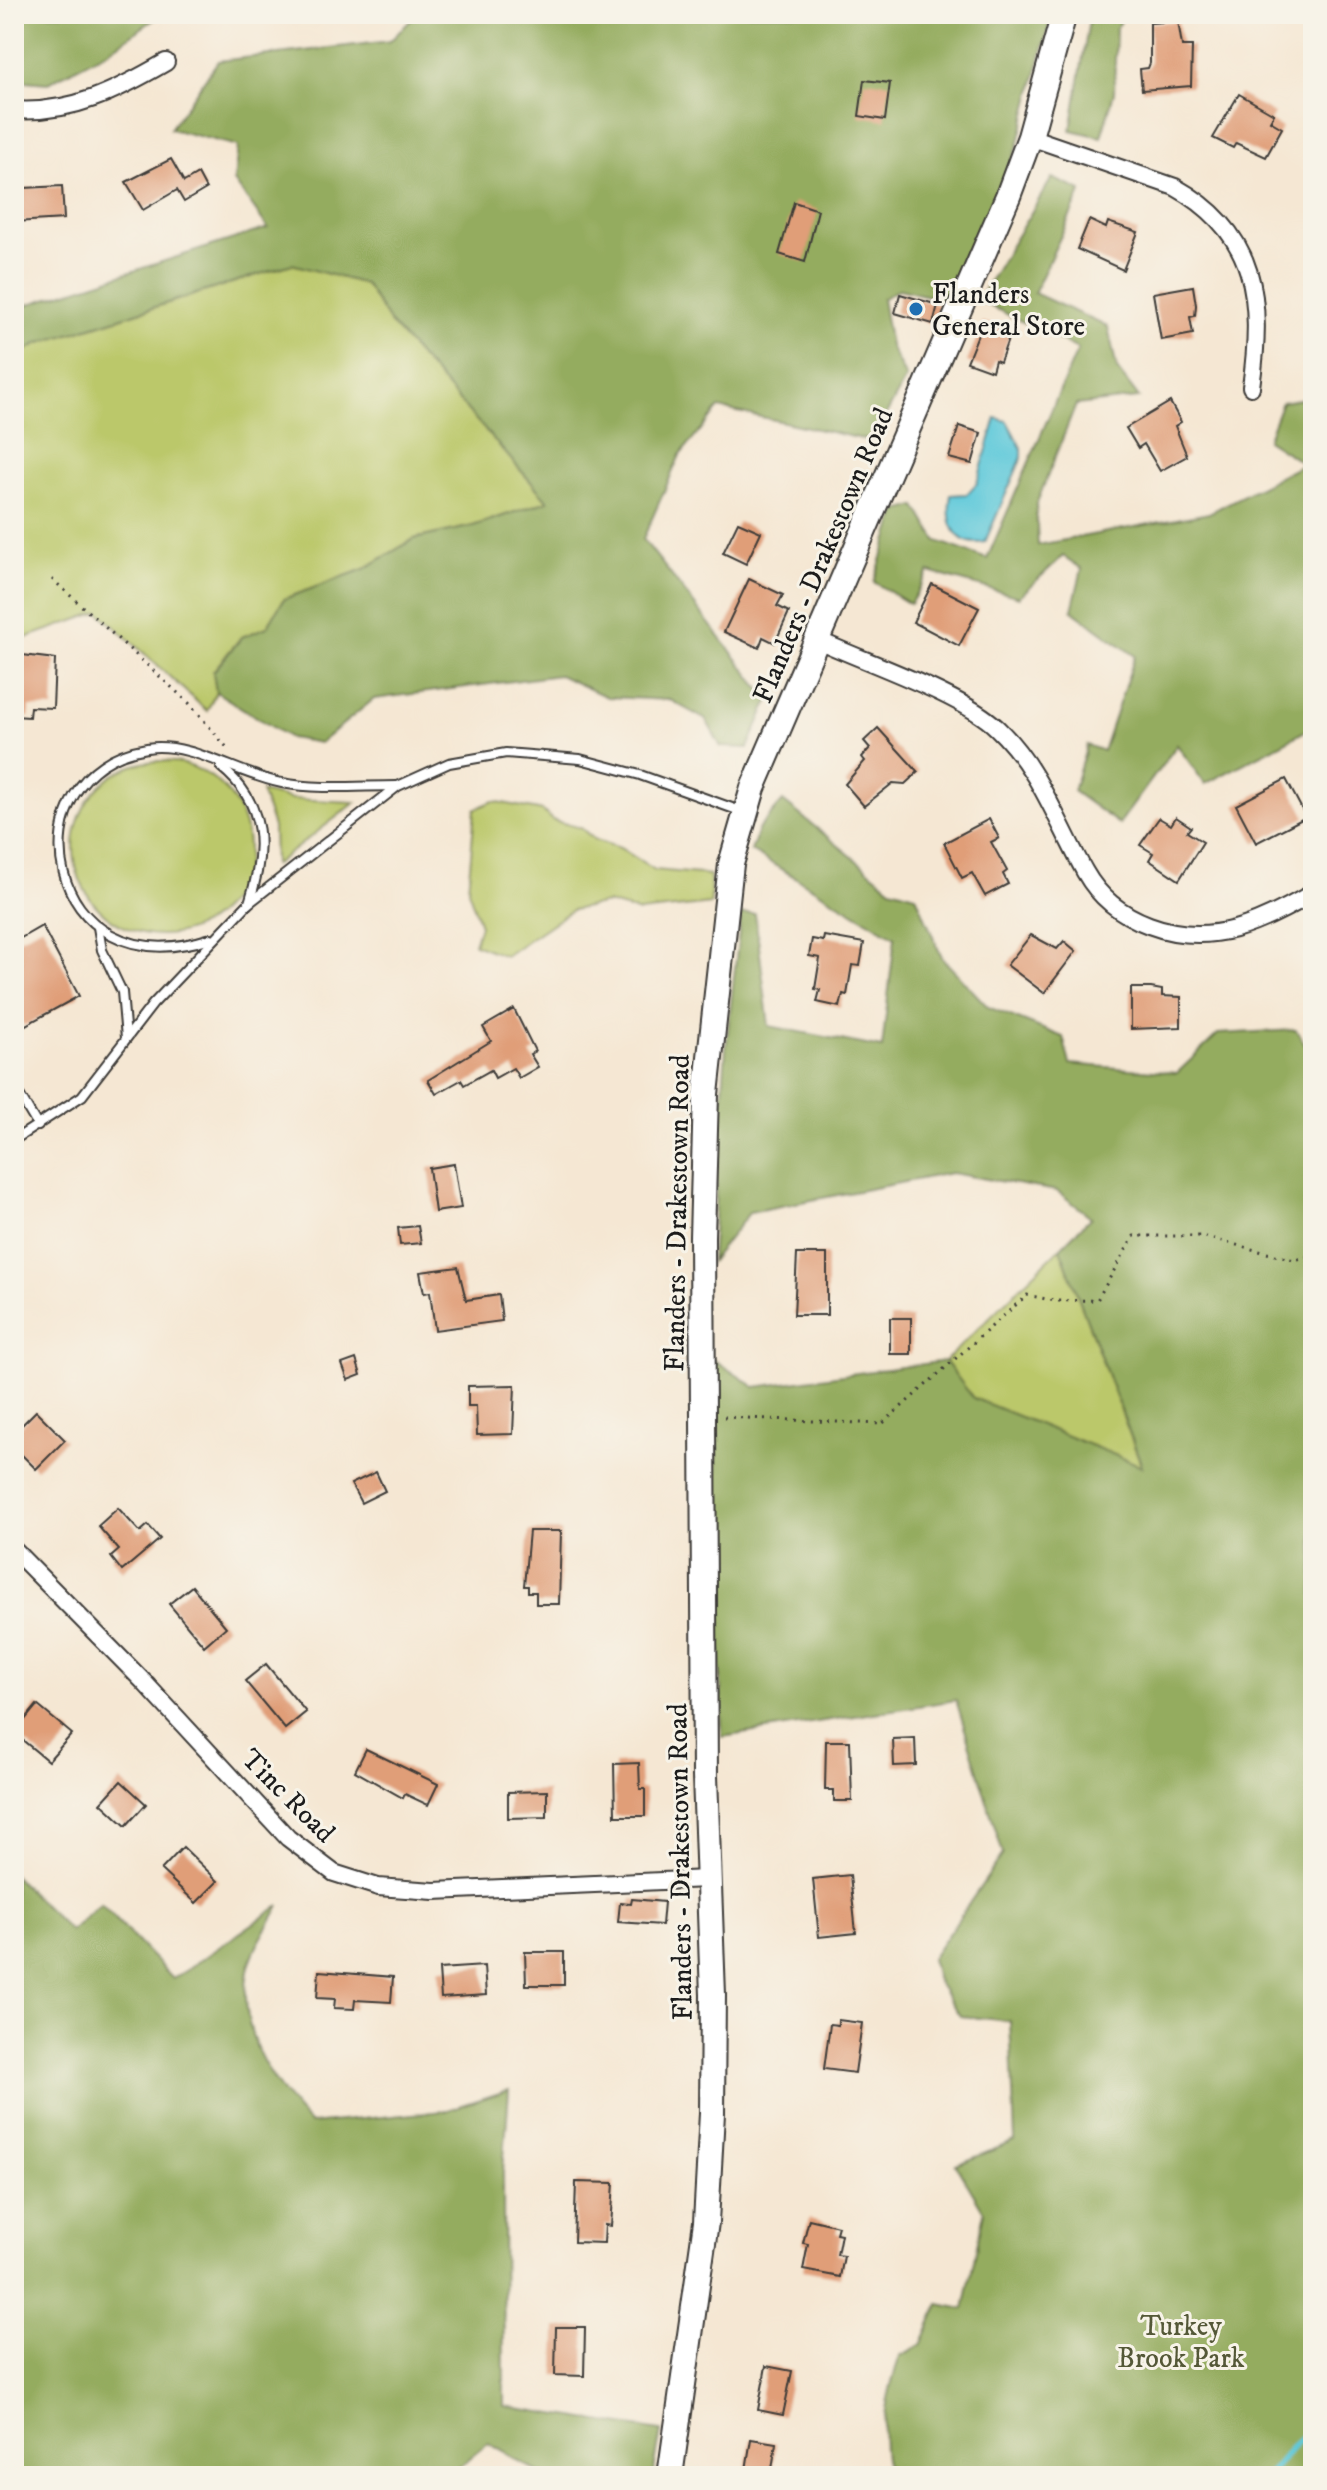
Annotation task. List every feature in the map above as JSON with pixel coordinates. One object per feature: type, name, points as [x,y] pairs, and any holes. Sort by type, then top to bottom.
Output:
[{"type":"street","name":"Flanders - Drakestown Road","points":[[670,2476],[706,2222],[714,2027],[707,1879],[703,1416],[706,1094],[731,864],[744,812],[1030,137],[1064,14]]},
{"type":"street","points":[[14,110],[58,108],[88,102],[166,62]]},
{"type":"street","points":[[1030,137],[1175,187],[1192,197],[1219,221],[1243,255],[1257,299],[1258,332],[1251,387]]},
{"type":"street","points":[[818,640],[969,708],[996,727],[1038,779],[1096,889],[1135,920],[1166,932],[1190,936],[1215,935],[1269,918],[1313,893]]},
{"type":"street","name":"Tinc Road","points":[[14,1550],[153,1691],[288,1838],[334,1873],[378,1887],[434,1891],[707,1879]]},
{"type":"lane","points":[[212,938],[187,946],[152,948],[118,940],[98,927],[73,897],[60,858],[65,817],[85,783],[115,759],[152,748],[192,752],[218,764],[280,783],[398,786]]},
{"type":"lane","points":[[14,1140],[82,1096],[126,1038],[212,938],[249,903],[398,786],[469,757],[524,753],[620,769],[744,812]]},
{"type":"lane","points":[[218,764],[248,797],[261,833],[260,870],[249,903]]},
{"type":"lane","points":[[98,927],[102,950],[122,992],[126,1038]]},
{"type":"lane","points":[[14,1086],[38,1126]]},
{"type":"path","points":[[52,579],[189,703],[231,752],[240,771]]},
{"type":"path","points":[[703,1416],[882,1424],[1027,1295],[1055,1301],[1097,1300],[1134,1236],[1202,1236],[1294,1260],[1313,1255]]},
{"type":"green space","points":[[14,14],[162,14],[107,52],[48,83],[14,80]]},
{"type":"green space","points":[[417,14],[1052,14],[1017,149],[949,301],[899,289],[882,299],[890,346],[906,378],[872,441],[719,408],[680,455],[643,539],[769,700],[748,748],[721,747],[706,720],[670,700],[607,697],[559,675],[374,699],[320,743],[290,738],[216,692],[213,672],[242,637],[267,627],[284,599],[364,569],[414,539],[473,526],[548,501],[390,323],[365,284],[292,264],[37,344],[14,358],[14,309],[268,228],[234,181],[238,146],[170,129],[218,61],[390,41]]},
{"type":"green space","points":[[1090,14],[1124,14],[1116,29],[1114,93],[1101,137],[1071,130]]},
{"type":"green space","points":[[1052,178],[1082,191],[1034,293],[1108,327],[1117,369],[1139,398],[1076,405],[1036,505],[1038,545],[1209,513],[1304,464],[1267,440],[1282,402],[1313,397],[1313,727],[1205,784],[1177,745],[1119,824],[1073,791],[1087,745],[1103,751],[1135,656],[1072,610],[1082,569],[1063,556],[1019,597],[929,572],[910,604],[874,582],[897,511],[916,506],[937,541],[987,559],[1078,349],[978,300]]},
{"type":"green space","points":[[292,264],[365,284],[390,323],[548,501],[473,526],[414,539],[364,569],[284,599],[267,627],[241,637],[213,671],[216,692],[207,711],[99,612],[14,642],[14,358],[37,344]]},
{"type":"green space","points":[[161,761],[194,767],[223,786],[242,815],[248,848],[242,881],[223,910],[194,929],[161,935],[128,929],[99,910],[80,881],[74,848],[80,815],[99,786],[128,767]]},
{"type":"green space","points":[[261,792],[291,799],[356,802],[274,865],[273,827]]},
{"type":"green space","points":[[493,801],[543,811],[552,820],[581,828],[595,840],[620,848],[655,870],[710,875],[711,904],[639,912],[607,903],[572,910],[505,956],[474,944],[480,925],[468,890],[475,809]]},
{"type":"green space","name":"Turkey Brook Park","points":[[783,801],[891,888],[916,895],[942,958],[988,1007],[1063,1037],[1070,1064],[1177,1073],[1218,1034],[1296,1030],[1313,1056],[1313,2476],[889,2476],[884,2447],[885,2416],[900,2356],[921,2345],[939,2304],[964,2309],[984,2212],[956,2165],[1015,2141],[1010,2021],[960,2016],[937,1981],[931,1959],[1003,1854],[956,1700],[722,1737],[714,1360],[755,1387],[945,1361],[973,1398],[1142,1466],[1060,1248],[1091,1217],[1057,1191],[951,1173],[750,1212],[711,1261],[726,1048],[741,914],[755,914],[769,1026],[882,1048],[895,937],[751,851],[759,828]]},
{"type":"green space","points":[[1060,1248],[1142,1467],[973,1398],[945,1361]]},
{"type":"green space","points":[[14,1876],[70,1931],[101,1904],[173,1979],[280,1905],[250,1963],[247,2015],[252,2035],[270,2073],[310,2124],[444,2111],[509,2090],[503,2172],[504,2406],[661,2431],[653,2476],[545,2476],[488,2443],[448,2476],[14,2476]]},
{"type":"water","points":[[996,418],[1007,421],[1022,449],[1022,457],[985,542],[974,543],[959,537],[954,530],[950,514],[951,495],[967,494],[977,483]]},
{"type":"building","points":[[1178,21],[1182,46],[1192,46],[1191,86],[1142,90],[1140,69],[1148,68],[1150,63],[1150,23]]},
{"type":"building","points":[[864,80],[890,83],[885,120],[859,116]]},
{"type":"building","points":[[1239,94],[1274,114],[1270,121],[1282,128],[1266,157],[1236,143],[1233,148],[1213,138]]},
{"type":"building","points":[[171,159],[184,182],[198,174],[206,189],[184,202],[177,190],[143,210],[126,182]]},
{"type":"building","points":[[62,186],[64,219],[14,222],[14,192],[24,191],[24,188]]},
{"type":"building","points":[[794,202],[818,210],[805,262],[779,254]]},
{"type":"building","points":[[1089,220],[1106,228],[1108,222],[1138,232],[1123,270],[1077,249]]},
{"type":"building","points":[[1193,286],[1195,316],[1190,317],[1193,334],[1161,340],[1153,293]]},
{"type":"building","name":"Flanders General Store","points":[[900,294],[938,305],[933,324],[895,313]]},
{"type":"building","points":[[983,322],[1011,331],[1000,362],[995,360],[992,371],[967,362]]},
{"type":"building","points":[[1170,402],[1181,422],[1175,426],[1187,456],[1160,471],[1144,444],[1138,448],[1126,428]]},
{"type":"building","points":[[959,426],[981,433],[972,464],[949,458]]},
{"type":"building","points":[[738,522],[761,532],[746,564],[723,553]]},
{"type":"building","points":[[749,579],[783,595],[777,606],[789,612],[775,643],[763,637],[759,648],[724,632]]},
{"type":"building","points":[[932,584],[979,608],[959,646],[913,622]]},
{"type":"building","points":[[14,654],[55,659],[53,708],[30,707],[29,717],[14,716]]},
{"type":"building","points":[[878,728],[918,772],[905,784],[893,783],[864,806],[845,784],[865,761],[862,757],[870,748],[864,741]]},
{"type":"building","points":[[1286,779],[1306,817],[1256,843],[1236,805]]},
{"type":"building","points":[[1176,817],[1191,827],[1187,832],[1203,842],[1179,880],[1149,860],[1153,853],[1140,845],[1159,818],[1171,825]]},
{"type":"building","points":[[989,819],[999,838],[991,842],[1007,871],[1003,874],[1008,884],[985,896],[972,873],[962,878],[944,843]]},
{"type":"building","points":[[42,926],[79,996],[24,1026],[14,1009],[14,942]]},
{"type":"building","points":[[1031,935],[1057,949],[1064,941],[1076,951],[1044,993],[1007,965]]},
{"type":"building","points":[[824,936],[864,943],[860,966],[852,965],[847,995],[843,994],[840,1007],[817,1002],[820,990],[815,989],[820,958],[809,956],[812,939],[823,941]]},
{"type":"building","points":[[1131,988],[1151,988],[1162,990],[1162,996],[1181,997],[1181,1027],[1131,1029]]},
{"type":"building","points":[[514,1009],[535,1051],[530,1054],[538,1067],[519,1078],[513,1068],[495,1078],[491,1070],[464,1085],[461,1080],[436,1094],[428,1080],[491,1041],[483,1027]]},
{"type":"building","points":[[454,1164],[461,1208],[435,1212],[429,1168]]},
{"type":"building","points":[[418,1226],[421,1243],[400,1245],[398,1228]]},
{"type":"building","points":[[797,1254],[827,1254],[827,1315],[794,1315]]},
{"type":"building","points":[[458,1267],[466,1300],[499,1295],[502,1321],[435,1330],[430,1292],[424,1293],[420,1272]]},
{"type":"building","points":[[890,1318],[911,1318],[911,1354],[890,1354]]},
{"type":"building","points":[[356,1359],[361,1375],[348,1380],[342,1364]]},
{"type":"building","points":[[515,1385],[513,1434],[477,1435],[476,1406],[468,1406],[468,1386]]},
{"type":"building","points":[[36,1411],[65,1440],[36,1469],[14,1447],[14,1433]]},
{"type":"building","points":[[376,1472],[385,1491],[361,1503],[351,1484]]},
{"type":"building","points":[[118,1508],[140,1532],[148,1525],[160,1539],[122,1571],[111,1557],[119,1550],[98,1526]]},
{"type":"building","points":[[529,1531],[561,1531],[559,1604],[536,1604],[536,1592],[528,1592],[528,1586],[524,1586]]},
{"type":"building","points":[[192,1586],[226,1627],[204,1646],[169,1604]]},
{"type":"building","points":[[266,1664],[306,1712],[285,1729],[245,1681]]},
{"type":"building","points":[[37,1705],[72,1734],[48,1761],[14,1733]]},
{"type":"building","points":[[915,1738],[916,1765],[894,1766],[893,1739]]},
{"type":"building","points":[[826,1741],[850,1741],[852,1801],[834,1801],[834,1790],[825,1790]]},
{"type":"building","points":[[366,1749],[438,1784],[428,1805],[405,1794],[403,1798],[355,1771]]},
{"type":"building","points":[[639,1763],[640,1789],[645,1789],[645,1816],[615,1816],[614,1764]]},
{"type":"building","points":[[121,1781],[146,1804],[126,1826],[101,1803]]},
{"type":"building","points":[[547,1791],[547,1817],[508,1818],[508,1792]]},
{"type":"building","points":[[183,1847],[218,1881],[196,1903],[161,1870]]},
{"type":"building","points":[[850,1875],[856,1933],[819,1937],[813,1879]]},
{"type":"building","points":[[632,1899],[664,1902],[662,1925],[618,1922],[620,1903],[631,1904]]},
{"type":"building","points":[[525,1952],[564,1952],[564,1985],[526,1985]]},
{"type":"building","points":[[484,1966],[486,1995],[441,1998],[439,1969]]},
{"type":"building","points":[[319,1971],[393,1977],[391,2002],[355,2000],[354,2009],[334,2008],[335,1999],[317,1998]]},
{"type":"building","points":[[838,2020],[862,2023],[855,2073],[824,2069],[830,2024],[838,2025]]},
{"type":"building","points":[[576,2182],[614,2183],[611,2226],[605,2225],[604,2243],[574,2242]]},
{"type":"building","points":[[809,2219],[838,2226],[836,2233],[841,2234],[837,2255],[844,2256],[840,2277],[803,2270],[808,2244],[803,2243]]},
{"type":"building","points":[[556,2327],[585,2327],[584,2376],[555,2375]]},
{"type":"building","points":[[766,2366],[792,2371],[783,2415],[758,2410]]},
{"type":"building","points":[[751,2439],[776,2443],[771,2476],[745,2476]]},
{"type":"waterway","points":[[1268,2476],[1294,2444],[1313,2427]]},
{"type":"place","name":"Flanders General Store","points":[[916,309]]}]
